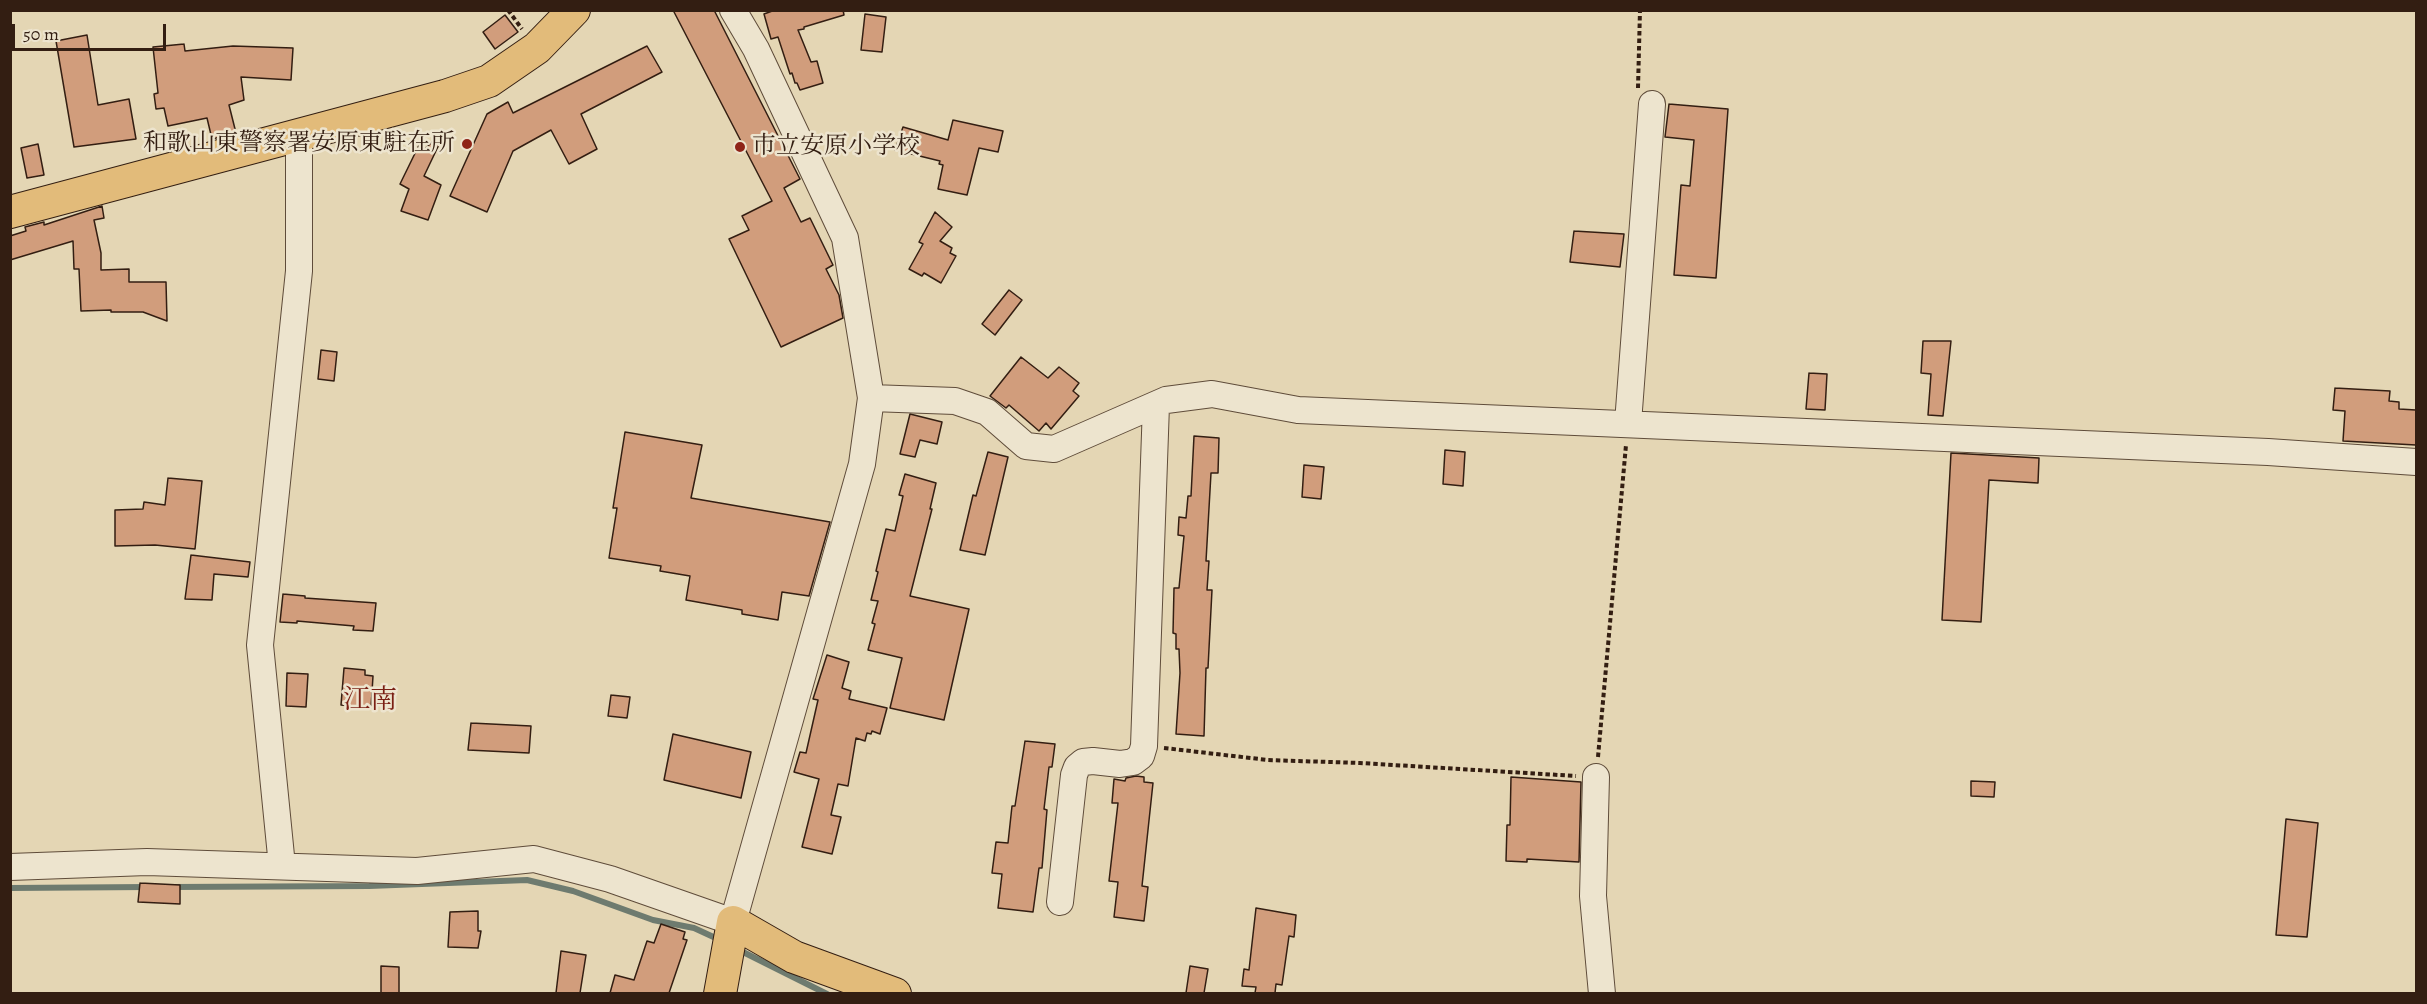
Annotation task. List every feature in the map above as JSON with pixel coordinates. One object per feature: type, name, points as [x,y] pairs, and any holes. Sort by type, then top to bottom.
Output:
[{"type":"main road","points":[[10,212],[445,96],[489,81],[537,48],[574,10]]},
{"type":"main road","points":[[720,993],[733,922],[794,957],[895,993]]},
{"type":"street","points":[[10,867],[147,862],[417,872],[534,859],[610,879],[733,922],[861,464],[871,398],[845,238],[756,50],[733,10]]},
{"type":"street","points":[[1628,423],[1652,104]]},
{"type":"street","points":[[282,866],[260,645],[298,271],[299,134]]},
{"type":"street","points":[[871,398],[955,402],[987,412],[1026,446],[1054,449],[1166,400],[1212,394],[1298,410],[2268,452],[2416,462]]},
{"type":"street","points":[[1060,903],[1074,776],[1077,767],[1083,762],[1093,761],[1120,764],[1133,762],[1141,756],[1144,746],[1156,405]]},
{"type":"street","points":[[1596,777],[1593,896],[1602,993]]},
{"type":"path","points":[[1640,10],[1638,88],[1652,104]]},
{"type":"path","points":[[1144,746],[1268,760],[1372,763],[1596,777],[1628,423]]},
{"type":"building","points":[[673,10],[714,10],[800,179],[784,188],[801,222],[810,218],[833,265],[826,269],[839,295],[843,318],[781,347],[729,239],[749,230],[742,216],[772,201]]},
{"type":"building","points":[[775,10],[843,10],[844,15],[798,30],[811,62],[817,61],[823,83],[800,90],[795,83],[778,37],[771,39],[764,14]]},
{"type":"building","points":[[865,14],[886,17],[882,52],[861,50]]},
{"type":"building","points":[[505,15],[518,32],[495,49],[483,32]]},
{"type":"building","points":[[87,35],[98,105],[129,99],[136,139],[74,147],[56,41]]},
{"type":"building","points":[[184,44],[185,51],[233,46],[293,48],[291,80],[241,77],[244,100],[229,105],[236,133],[212,139],[207,118],[168,126],[164,108],[156,109],[154,94],[158,93],[153,47]]},
{"type":"building","points":[[647,46],[662,72],[581,114],[597,149],[569,164],[551,130],[513,151],[487,212],[450,196],[487,114],[508,102],[513,113]]},
{"type":"building","points":[[1669,104],[1728,109],[1716,278],[1674,275],[1681,185],[1690,186],[1694,140],[1665,137]]},
{"type":"building","points":[[953,120],[1003,131],[998,152],[979,148],[967,195],[938,189],[943,165],[939,164],[940,161],[895,150],[903,127],[948,140]]},
{"type":"building","points":[[443,131],[445,132],[424,176],[441,185],[428,220],[401,211],[409,189],[400,184],[422,139],[425,149]]},
{"type":"building","points":[[38,144],[44,175],[27,178],[21,148]]},
{"type":"building","points":[[102,206],[104,218],[94,220],[101,253],[101,270],[129,269],[129,282],[166,282],[167,321],[143,312],[81,311],[79,269],[74,269],[73,241],[10,260],[10,236],[26,231],[25,227],[44,222],[44,225]]},
{"type":"building","points":[[935,212],[952,227],[940,241],[952,248],[950,253],[956,256],[941,283],[924,273],[922,276],[909,269],[923,244],[919,242]]},
{"type":"building","points":[[1574,231],[1624,234],[1620,267],[1570,262]]},
{"type":"building","points":[[1009,290],[1022,300],[995,335],[982,324]]},
{"type":"building","points":[[1923,341],[1951,341],[1943,416],[1928,415],[1931,374],[1921,373]]},
{"type":"building","points":[[321,350],[337,352],[334,381],[318,379]]},
{"type":"building","points":[[1021,357],[1048,378],[1059,367],[1079,383],[1073,391],[1079,396],[1051,429],[1046,423],[1039,431],[1009,405],[1006,408],[990,396]]},
{"type":"building","points":[[1809,373],[1827,374],[1825,410],[1806,409]]},
{"type":"building","points":[[2335,388],[2390,391],[2389,401],[2399,402],[2399,409],[2416,410],[2416,445],[2343,441],[2345,411],[2333,410]]},
{"type":"building","points":[[910,414],[942,422],[937,444],[920,440],[915,457],[900,454]]},
{"type":"building","points":[[625,432],[702,445],[691,498],[830,522],[809,596],[782,592],[778,620],[742,614],[742,610],[686,600],[690,576],[660,571],[661,566],[609,558],[617,508],[613,508]]},
{"type":"building","points":[[1194,436],[1219,438],[1218,473],[1211,473],[1206,561],[1209,561],[1207,590],[1212,590],[1204,736],[1176,734],[1180,673],[1179,649],[1176,649],[1176,634],[1173,633],[1174,588],[1179,588],[1184,536],[1178,535],[1179,517],[1186,518],[1188,496],[1191,496]]},
{"type":"building","points":[[1445,450],[1465,452],[1463,486],[1443,484]]},
{"type":"building","points":[[988,452],[1008,457],[985,555],[960,550],[973,495],[976,496]]},
{"type":"building","points":[[1951,453],[2039,458],[2038,483],[1989,480],[1981,622],[1942,620]]},
{"type":"building","points":[[1304,465],[1324,467],[1321,499],[1302,497]]},
{"type":"building","points":[[905,474],[936,483],[930,509],[932,509],[910,596],[969,609],[944,720],[890,708],[902,658],[868,650],[878,601],[871,600],[878,572],[876,571],[886,529],[895,531],[903,496],[899,495]]},
{"type":"building","points":[[168,478],[202,481],[195,549],[155,545],[115,546],[115,510],[143,509],[144,502],[165,505]]},
{"type":"building","points":[[191,555],[250,562],[248,577],[214,574],[212,600],[185,599]]},
{"type":"building","points":[[283,594],[305,596],[305,598],[376,603],[373,631],[353,630],[354,626],[297,621],[297,623],[280,622]]},
{"type":"building","points":[[827,655],[849,662],[842,688],[851,691],[849,699],[887,708],[880,734],[872,731],[871,734],[867,733],[865,741],[856,738],[848,786],[838,784],[831,815],[841,817],[832,854],[802,847],[819,779],[794,772],[800,752],[806,753],[818,700],[813,699]]},
{"type":"building","points":[[344,668],[365,670],[365,675],[373,676],[371,708],[341,705]]},
{"type":"building","points":[[287,673],[308,674],[306,707],[286,706]]},
{"type":"building","points":[[611,695],[630,697],[627,718],[608,716]]},
{"type":"building","points":[[471,723],[531,726],[529,753],[468,750]]},
{"type":"building","points":[[673,734],[751,752],[741,798],[664,780]]},
{"type":"building","points":[[1025,741],[1055,744],[1052,767],[1049,767],[1044,809],[1047,810],[1042,868],[1039,868],[1033,912],[998,908],[1002,874],[992,873],[996,842],[1008,843],[1012,806],[1015,806]]},
{"type":"building","points":[[1144,777],[1144,782],[1153,783],[1142,886],[1148,887],[1144,921],[1114,917],[1118,882],[1109,881],[1118,803],[1112,803],[1114,779],[1125,781],[1126,778]]},
{"type":"building","points":[[1511,777],[1581,782],[1579,862],[1527,859],[1527,862],[1506,861],[1507,825],[1510,825]]},
{"type":"building","points":[[1971,781],[1995,782],[1994,797],[1971,796]]},
{"type":"building","points":[[2286,819],[2318,823],[2307,937],[2276,935]]},
{"type":"building","points":[[140,883],[180,885],[180,904],[138,902]]},
{"type":"building","points":[[1256,908],[1296,915],[1294,937],[1289,936],[1282,985],[1276,984],[1275,993],[1255,993],[1256,987],[1242,986],[1244,969],[1249,970]]},
{"type":"building","points":[[478,911],[478,931],[481,931],[478,948],[448,947],[450,912]]},
{"type":"building","points":[[661,924],[685,932],[683,939],[687,940],[669,993],[610,993],[615,975],[634,980],[647,941],[654,943]]},
{"type":"building","points":[[561,951],[586,955],[580,993],[556,993]]},
{"type":"building","points":[[381,966],[399,967],[399,993],[381,993]]},
{"type":"building","points":[[1190,966],[1208,969],[1204,993],[1186,993]]},
{"type":"waterway","points":[[173,887],[369,886],[527,880],[573,891],[653,920],[694,928],[720,940]]},
{"type":"waterway","points":[[10,888],[148,887]]},
{"type":"waterway","points":[[737,949],[827,994]]},
{"type":"place","name":"和歌山東警察署安原東駐在所","points":[[467,144]]},
{"type":"place","name":"市立安原小学校","points":[[740,147]]},
{"type":"district","name":"江南","points":[[370,701]]}]
